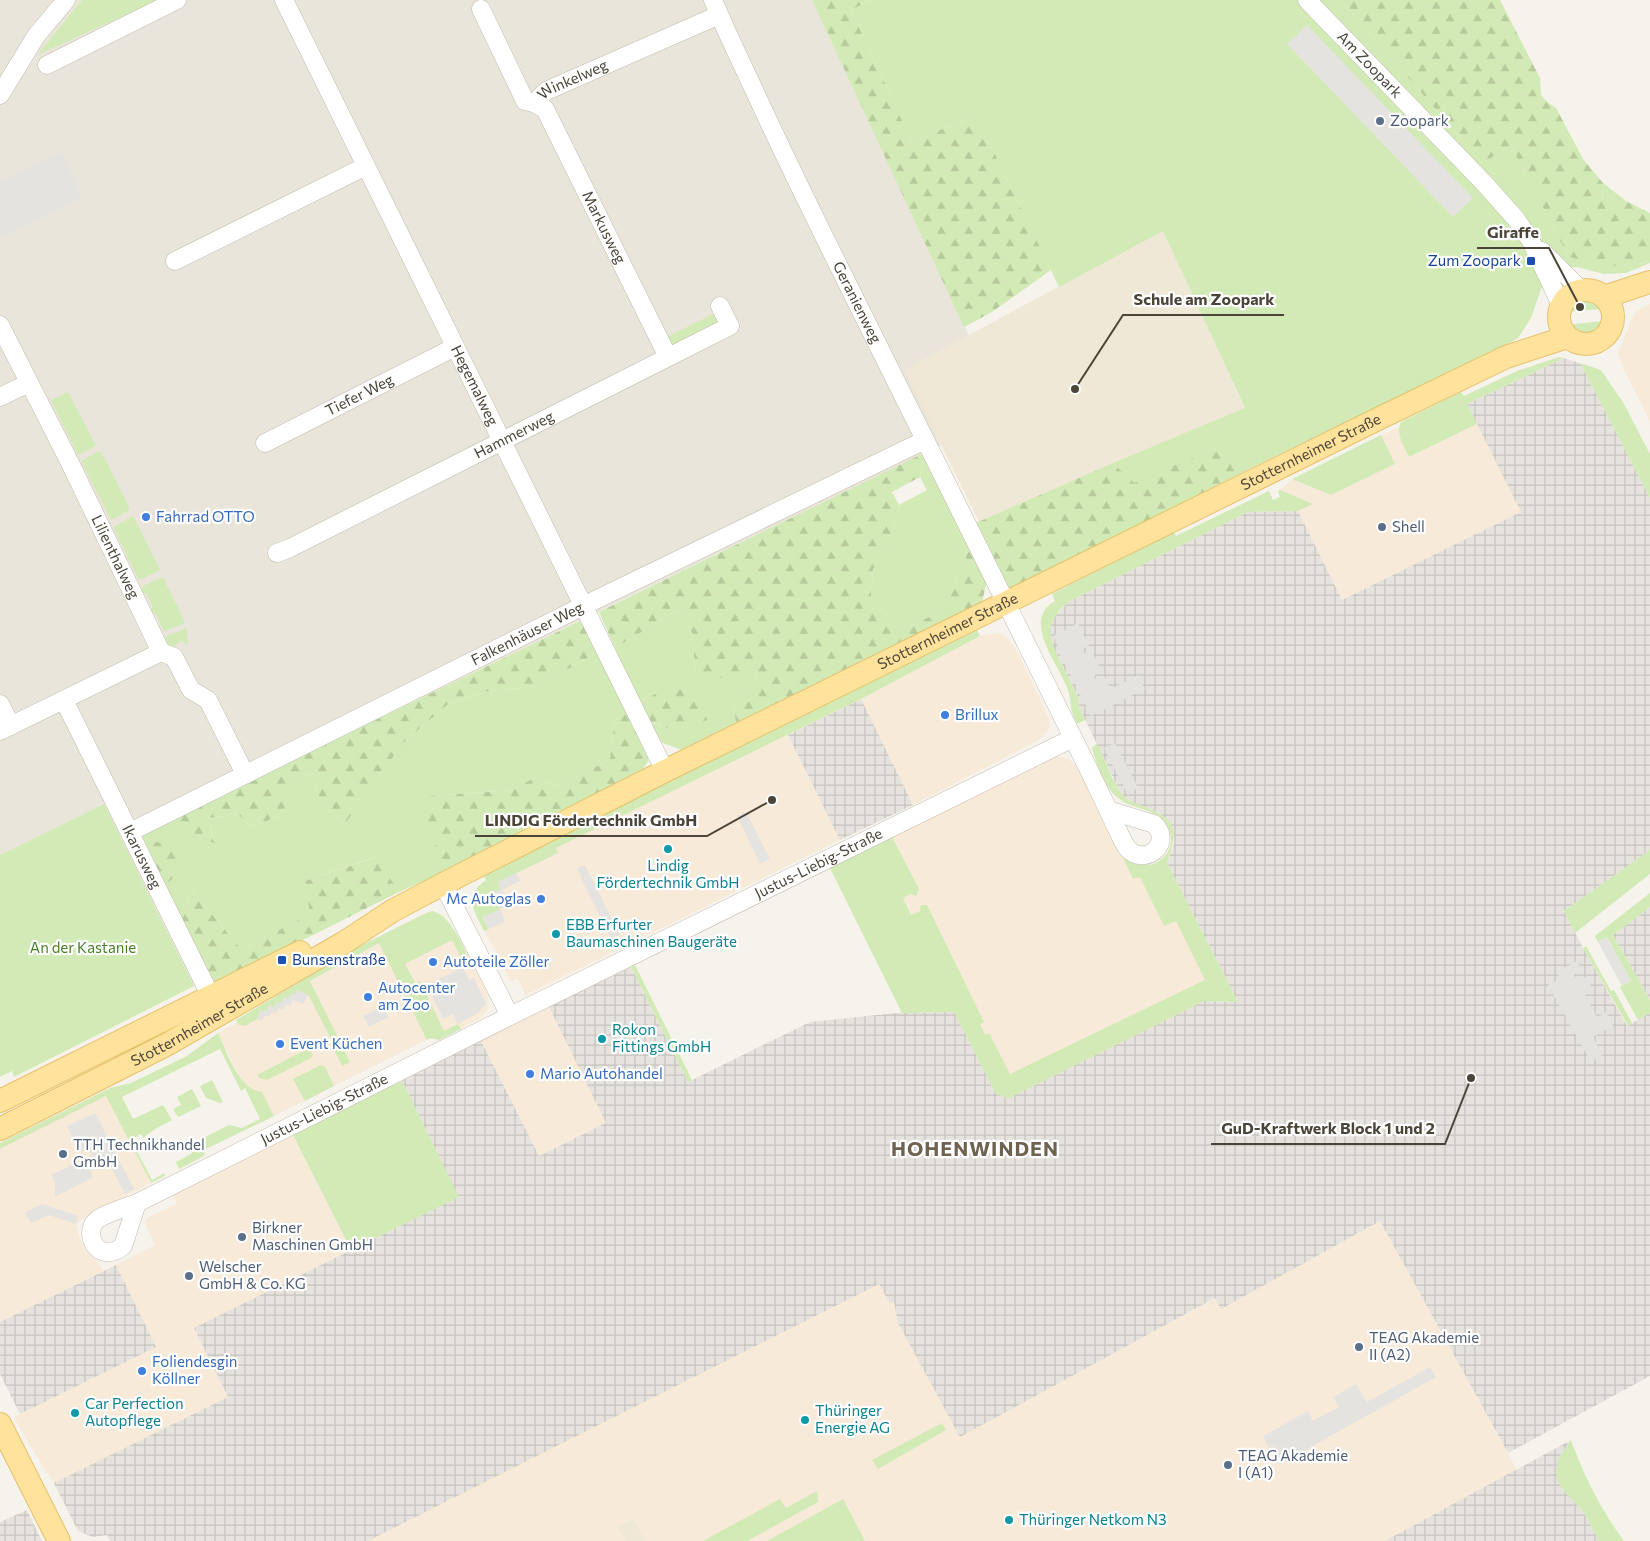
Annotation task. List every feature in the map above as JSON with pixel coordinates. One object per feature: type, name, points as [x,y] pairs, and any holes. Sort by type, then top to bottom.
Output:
[{"type":"main road","points":[[1609,306],[1650,282]]},
{"type":"main road","points":[[1609,306],[1650,289]]},
{"type":"main road","points":[[1589,290],[1597,292],[1609,306],[1609,331],[1599,341],[1593,343],[1580,344],[1562,320],[1566,298],[1573,292],[1589,290]]},
{"type":"main road","name":"Stotternheimer Straße","points":[[0,1101],[215,1004],[341,932],[392,911],[665,771],[1506,357],[1562,320]]},
{"type":"main road","name":"Stotternheimer Straße","points":[[0,1129],[166,1045],[215,1004]]},
{"type":"main road","points":[[0,1424],[59,1541]]},
{"type":"street","points":[[0,95],[36,36],[66,0]]},
{"type":"street","points":[[47,65],[177,0]]},
{"type":"street","name":"Hegemalweg","points":[[284,0],[665,771]]},
{"type":"street","name":"Am Zoopark","points":[[1307,0],[1484,183],[1516,219],[1531,241],[1581,290]]},
{"type":"street","name":"Winkelweg","points":[[480,9],[524,101],[534,104],[546,91],[716,8]]},
{"type":"street","name":"Geranienweg","points":[[716,8],[784,156],[1007,603]]},
{"type":"street","name":"Markusweg","points":[[534,104],[545,109],[668,357]]},
{"type":"street","points":[[175,261],[366,166]]},
{"type":"street","name":"Am Zoopark","points":[[1531,241],[1562,320]]},
{"type":"street","name":"Hammerweg","points":[[277,553],[730,326],[720,306]]},
{"type":"street","name":"Lilienthalweg","points":[[0,325],[161,652],[174,657],[191,690],[208,700],[245,774]]},
{"type":"street","name":"Tiefer Weg","points":[[265,443],[456,347]]},
{"type":"street","points":[[0,397],[29,383]]},
{"type":"street","name":"Falkenhäuser Weg","points":[[130,832],[583,606],[925,440]]},
{"type":"street","points":[[1007,603],[1108,810]]},
{"type":"street","points":[[0,704],[5,729],[161,652]]},
{"type":"street","name":"Ikarusweg","points":[[64,700],[215,1004]]},
{"type":"street","name":"Justus-Liebig-Straße","points":[[137,1203],[510,1016],[1073,738]]},
{"type":"street","points":[[443,884],[510,1016]]},
{"type":"shaded area","points":[[0,0],[82,0],[38,54],[159,0],[812,0],[969,336],[905,370],[941,445],[144,833],[205,969],[194,986],[104,804],[0,855]]},
{"type":"shaded area","name":"Zoopark","points":[[1307,25],[1473,198],[1453,217],[1287,44]]},
{"type":"shaded area","points":[[61,152],[82,198],[0,238],[0,182]]},
{"type":"shaded area","points":[[1163,230],[1245,409],[1113,463],[979,522],[904,370]]},
{"type":"shaded area","points":[[1650,304],[1650,421],[1624,370],[1618,353],[1635,312]]},
{"type":"shaded area","points":[[1564,358],[1580,363],[1650,498],[1650,850],[1564,911],[1627,1026],[1650,1013],[1650,1376],[1508,1453],[1380,1221],[1221,1309],[1215,1298],[960,1437],[898,1323],[894,1302],[890,1303],[879,1284],[368,1541],[110,1541],[107,1535],[93,1537],[78,1531],[54,1483],[228,1397],[194,1328],[458,1197],[402,1081],[481,1041],[539,1156],[606,1123],[549,1007],[631,967],[688,1082],[810,1022],[896,1013],[954,1012],[996,1094],[1009,1098],[1204,1001],[1238,1002],[1167,863],[1174,844],[1174,834],[1160,813],[1132,802],[1121,794],[1079,707],[1078,697],[1051,643],[1049,631],[1051,623],[1068,602],[1248,512],[1298,511],[1342,600],[1521,512],[1467,404]]},
{"type":"shaded area","points":[[1477,424],[1522,512],[1342,600],[1298,511],[1312,504],[1280,490],[1292,479],[1331,495],[1395,464],[1381,435],[1399,427],[1399,435],[1409,457]]},
{"type":"shaded area","points":[[1078,623],[1089,645],[1081,650],[1083,654],[1091,650],[1102,671],[1094,676],[1096,680],[1104,676],[1111,689],[1138,675],[1145,689],[1091,716],[1057,649],[1059,648],[1053,636]]},
{"type":"shaded area","name":"Brillux","points":[[997,633],[1005,636],[1016,649],[1050,720],[1048,731],[1039,740],[913,805],[861,699],[980,636]]},
{"type":"shaded area","points":[[861,699],[913,805],[840,840],[788,735]]},
{"type":"shaded area","points":[[788,735],[840,840],[526,995],[518,979],[511,982],[484,931],[489,929],[498,882],[557,853],[555,848]]},
{"type":"shaded area","points":[[1115,743],[1138,788],[1127,793],[1104,748]]},
{"type":"shaded area","points":[[1054,757],[1063,757],[1070,760],[1082,775],[1133,879],[1167,863],[1232,992],[1009,1098],[996,1094],[954,1012],[902,1013],[830,868]]},
{"type":"shaded area","points":[[746,812],[770,859],[760,864],[737,816]]},
{"type":"shaded area","points":[[585,865],[620,935],[611,939],[577,869]]},
{"type":"shaded area","points":[[516,873],[520,881],[502,890],[509,905],[500,909],[492,894],[501,889],[498,882]]},
{"type":"shaded area","points":[[1650,907],[1650,1000],[1613,935]]},
{"type":"shaded area","points":[[500,909],[505,921],[489,929],[483,917]]},
{"type":"shaded area","points":[[430,914],[442,915],[457,935],[486,990],[489,1004],[482,1017],[439,1040],[430,1038],[262,1122],[218,1033]]},
{"type":"shaded area","points":[[1607,937],[1631,981],[1622,986],[1598,942]]},
{"type":"shaded area","points":[[1577,961],[1582,970],[1574,975],[1578,981],[1586,977],[1593,990],[1585,995],[1597,1017],[1606,1012],[1613,1026],[1593,1037],[1602,1055],[1591,1062],[1548,985],[1560,979],[1557,972]]},
{"type":"shaded area","points":[[463,967],[469,980],[474,978],[486,1003],[478,1013],[458,1024],[453,1014],[443,1019],[427,985]]},
{"type":"shaded area","points":[[298,990],[308,995],[303,1004],[293,1000],[290,1006],[286,1004],[283,1010],[279,1008],[276,1014],[272,1012],[269,1017],[265,1015],[262,1021],[257,1019],[261,1010],[266,1012],[269,1005],[274,1007],[276,1002],[281,1003],[284,997],[288,999],[291,993],[295,995]]},
{"type":"shaded area","points":[[383,1006],[388,1017],[369,1027],[363,1016]]},
{"type":"shaded area","points":[[549,1007],[607,1123],[539,1156],[481,1041]]},
{"type":"shaded area","points":[[106,1095],[151,1183],[95,1211],[76,1224],[79,1237],[86,1251],[98,1261],[103,1271],[0,1322],[0,1149]]},
{"type":"shaded area","points":[[95,1113],[134,1189],[125,1194],[107,1159],[91,1167],[92,1178],[55,1197],[55,1184],[52,1175],[92,1155],[88,1147],[80,1152],[67,1126]]},
{"type":"shaded area","points":[[293,1135],[351,1250],[194,1328],[228,1397],[54,1483],[14,1417],[156,1347],[116,1265],[155,1245],[145,1223],[147,1218],[177,1204],[172,1194]]},
{"type":"shaded area","points":[[42,1204],[78,1216],[76,1224],[49,1215],[31,1223],[25,1213]]},
{"type":"shaded area","points":[[1380,1221],[1529,1492],[1438,1541],[368,1541],[879,1283],[890,1303],[894,1302],[898,1323],[960,1436],[1216,1298],[1222,1308]]},
{"type":"shaded area","points":[[116,1265],[156,1347],[20,1414],[0,1374],[0,1322]]},
{"type":"shaded area","points":[[1430,1367],[1436,1377],[1279,1465],[1263,1436],[1308,1411],[1313,1421],[1339,1407],[1333,1397],[1356,1384],[1367,1402]]},
{"type":"shaded area","points":[[1571,1440],[1558,1459],[1562,1489],[1583,1511],[1599,1541],[1385,1541]]},
{"type":"shaded area","points":[[27,1510],[42,1541],[0,1541],[0,1522]]},
{"type":"shaded area","points":[[633,1519],[645,1541],[625,1541],[618,1526]]},
{"type":"green space","points":[[82,0],[159,0],[37,55]]},
{"type":"green space","points":[[812,0],[871,0],[851,10],[912,142],[976,115],[1051,270],[992,312],[964,327]]},
{"type":"green space","points":[[871,0],[1341,0],[1482,163],[1511,146],[1568,256],[1640,264],[1650,261],[1650,263],[1626,273],[1604,274],[1577,267],[1564,268],[1541,289],[1531,318],[1518,338],[1481,360],[1419,387],[1249,469],[1213,449],[1134,484],[1113,463],[1245,408],[1163,231],[1059,287],[976,115],[912,142],[851,10]]},
{"type":"green space","points":[[1341,0],[1500,0],[1540,78],[1541,95],[1556,108],[1583,159],[1603,183],[1602,200],[1626,201],[1650,213],[1650,261],[1640,264],[1609,266],[1568,256],[1511,146],[1482,163]]},
{"type":"green space","points":[[1603,183],[1626,201],[1602,201]]},
{"type":"green space","points":[[1579,299],[1592,300],[1601,309],[1566,312],[1573,302]]},
{"type":"green space","points":[[715,313],[720,324],[672,348],[667,337]]},
{"type":"green space","points":[[1602,321],[1595,331],[1586,335],[1576,333],[1567,325]]},
{"type":"green space","points":[[1559,357],[1564,358],[1467,404],[1477,424],[1409,457],[1399,431],[1401,422],[1461,392],[1464,396],[1517,371]]},
{"type":"green space","points":[[1580,363],[1601,370],[1624,404],[1650,454],[1650,498]]},
{"type":"green space","points":[[68,392],[96,446],[78,455],[51,400]]},
{"type":"green space","points":[[1381,435],[1395,464],[1331,495],[1292,479]]},
{"type":"green space","points":[[1213,449],[1249,469],[1009,590],[976,523],[1113,463],[1134,483]]},
{"type":"green space","points":[[99,451],[102,453],[129,507],[129,510],[111,520],[81,461]]},
{"type":"green space","points":[[924,453],[971,545],[944,610],[904,629],[891,621],[871,597],[873,569],[889,547],[899,505],[927,490],[920,477]]},
{"type":"green space","points":[[924,453],[920,477],[892,492],[899,505],[889,547],[873,569],[871,597],[891,621],[904,629],[944,610],[971,545],[987,579],[982,603],[736,727],[734,701],[756,684],[755,669],[701,683],[696,675],[692,633],[678,610],[615,648],[599,612]]},
{"type":"green space","points":[[1280,490],[1313,504],[1298,511],[1248,512],[1068,602],[1060,610],[1052,623],[1051,637],[1078,697],[1079,707],[1085,720],[1077,724],[1068,690],[1045,644],[1042,631],[1041,620],[1045,609],[1055,601],[1052,594],[1173,530],[1176,536],[1269,491],[1273,500],[1280,497],[1278,491]]},
{"type":"green space","points":[[133,516],[160,570],[139,580],[113,527]]},
{"type":"green space","points":[[163,577],[185,623],[164,631],[155,613],[149,610],[153,607],[146,593],[142,595],[141,592],[143,586]]},
{"type":"green space","points":[[678,610],[692,633],[696,675],[755,669],[756,684],[734,701],[736,727],[688,752],[660,742],[651,723],[662,725],[675,734],[648,698],[639,699],[615,648]]},
{"type":"green space","points":[[580,621],[599,652],[537,686],[484,692],[447,705],[403,743],[345,824],[320,802],[313,773],[293,781],[282,815],[251,827],[238,814],[208,818],[215,843],[194,837],[174,818]]},
{"type":"green space","points":[[187,628],[188,645],[182,640],[174,647],[167,645],[162,638]]},
{"type":"green space","points":[[977,630],[980,636],[861,699],[556,848],[558,853],[498,882],[501,889],[500,909],[483,918],[489,929],[484,931],[474,910],[473,898],[479,886],[486,880],[484,876],[880,674],[907,664]]},
{"type":"green space","points":[[599,652],[629,712],[615,720],[610,759],[559,787],[535,777],[513,790],[430,796],[441,838],[439,874],[399,892],[375,857],[305,881],[310,914],[241,949],[191,889],[185,915],[181,920],[141,841],[144,833],[174,818],[215,842],[208,818],[238,814],[251,827],[282,815],[293,781],[313,773],[320,802],[345,824],[403,743],[447,705],[484,692],[537,686]]},
{"type":"green space","points":[[679,681],[701,697],[707,720],[675,734],[662,725],[651,722],[639,699],[648,698]]},
{"type":"green space","points":[[629,712],[648,751],[648,761],[640,774],[439,874],[428,855],[441,838],[419,817],[430,796],[513,790],[535,777],[559,787],[610,759],[615,720]]},
{"type":"green space","points":[[1097,743],[1114,782],[1123,795],[1127,799],[1162,815],[1172,826],[1173,841],[1167,863],[1238,1002],[1204,1001],[1009,1098],[996,1094],[954,1012],[902,1013],[830,868],[892,837],[919,889],[916,896],[911,894],[903,898],[911,915],[920,911],[921,905],[927,905],[984,1022],[980,1024],[985,1035],[989,1033],[1010,1074],[1205,980],[1176,921],[1164,926],[1140,877],[1133,879],[1122,856],[1130,862],[1140,865],[1149,865],[1157,862],[1169,849],[1171,840],[1169,829],[1165,822],[1154,813],[1124,802],[1113,794],[1105,782],[1096,761],[1092,748]]},
{"type":"green space","name":"An der Kastanie","points":[[104,804],[194,986],[14,1077],[12,1071],[0,1077],[0,855]]},
{"type":"green space","points":[[141,841],[176,844],[178,874],[164,886]]},
{"type":"green space","points":[[1650,850],[1650,874],[1575,933],[1564,911]]},
{"type":"green space","points":[[376,857],[399,892],[213,985],[181,920],[185,913],[190,888],[241,949],[310,914],[305,881]]},
{"type":"green space","points":[[1650,893],[1650,907],[1613,935],[1650,1000],[1650,1013],[1638,1020],[1620,987],[1631,981],[1607,937],[1598,942],[1595,936]]},
{"type":"green space","points":[[433,911],[451,926],[472,963],[457,970],[454,964],[462,960],[452,940],[405,964],[415,983],[420,981],[444,1031],[458,1024],[461,1029],[439,1040],[430,1038],[427,1040],[379,943],[310,981],[350,1062],[342,1066],[334,1050],[335,1047],[309,996],[298,990],[295,995],[266,1012],[261,1010],[257,1019],[245,1026],[239,1025],[236,1020],[356,948]]},
{"type":"green space","points":[[1586,946],[1611,991],[1614,990],[1632,1023],[1628,1026],[1583,948]]},
{"type":"green space","points":[[635,965],[692,1080],[688,1082],[631,967]]},
{"type":"green space","points":[[218,1033],[240,1077],[254,1090],[262,1092],[274,1116],[206,1149],[204,1156],[179,1169],[176,1162],[191,1154],[199,1140],[229,1125],[242,1128],[260,1119],[245,1088],[241,1091],[220,1049],[122,1097],[133,1119],[163,1105],[172,1120],[143,1138],[141,1134],[131,1140],[152,1180],[164,1173],[165,1176],[151,1183],[106,1096],[0,1149],[0,1143],[110,1088],[131,1083],[187,1056]]},
{"type":"green space","points":[[309,1048],[313,1055],[311,1058],[267,1080],[257,1075]]},
{"type":"green space","points":[[321,1065],[325,1067],[334,1086],[305,1101],[293,1079]]},
{"type":"green space","points":[[212,1080],[223,1102],[220,1103],[206,1098],[200,1086]]},
{"type":"green space","points":[[402,1081],[459,1197],[351,1250],[293,1135]]},
{"type":"green space","points":[[192,1089],[201,1106],[178,1117],[173,1109],[181,1105],[177,1097]]},
{"type":"green space","points":[[942,1423],[946,1430],[878,1469],[872,1460]]},
{"type":"green space","points":[[1571,1440],[1594,1492],[1624,1541],[1599,1541],[1583,1511],[1562,1489],[1556,1475],[1558,1459]]},
{"type":"green space","points":[[817,1491],[818,1502],[747,1541],[703,1541],[780,1499],[786,1508]]},
{"type":"green space","points":[[843,1499],[865,1541],[767,1541]]},
{"type":"place","name":"Zoopark","points":[[1380,121]]},
{"type":"place","name":"Zum Zoopark","points":[[1531,261]]},
{"type":"place","name":"Giraffe","points":[[1580,307]]},
{"type":"place","name":"Schule am Zoopark","points":[[1075,389]]},
{"type":"place","name":"Fahrrad OTTO","points":[[146,517]]},
{"type":"place","name":"Shell","points":[[1382,527]]},
{"type":"place","name":"Brillux","points":[[945,715]]},
{"type":"place","name":"LINDIG Fördertechnik GmbH","points":[[772,800]]},
{"type":"place","name":"Lindig Fördertechnik GmbH","points":[[668,849]]},
{"type":"place","name":"Mc Autoglas","points":[[541,899]]},
{"type":"place","name":"EBB Erfurter Baumaschinen Baugeräte","points":[[556,934]]},
{"type":"place","name":"Bunsenstraße","points":[[282,960]]},
{"type":"place","name":"Autoteile Zöller","points":[[433,962]]},
{"type":"place","name":"Autocenter am Zoo","points":[[368,997]]},
{"type":"place","name":"Rokon Fittings GmbH","points":[[602,1039]]},
{"type":"place","name":"Event Küchen","points":[[280,1044]]},
{"type":"place","name":"Mario Autohandel","points":[[530,1074]]},
{"type":"place","name":"GuD-Kraftwerk Block 1 und 2","points":[[1471,1078]]},
{"type":"place","name":"TTH Technikhandel GmbH","points":[[63,1154]]},
{"type":"place","name":"Birkner Maschinen GmbH","points":[[242,1237]]},
{"type":"place","name":"Welscher GmbH & Co. KG","points":[[189,1276]]},
{"type":"place","name":"TEAG Akademie II (A2)","points":[[1359,1347]]},
{"type":"place","name":"Foliendesgin Köllner","points":[[142,1371]]},
{"type":"place","name":"Car Perfection Autopflege","points":[[75,1413]]},
{"type":"place","name":"Thüringer Energie AG","points":[[805,1420]]},
{"type":"place","name":"TEAG Akademie I (A1)","points":[[1228,1465]]},
{"type":"place","name":"Thüringer Netkom N3","points":[[1009,1520]]},
{"type":"district","name":"HOHENWINDEN","points":[[975,1149]]}]
